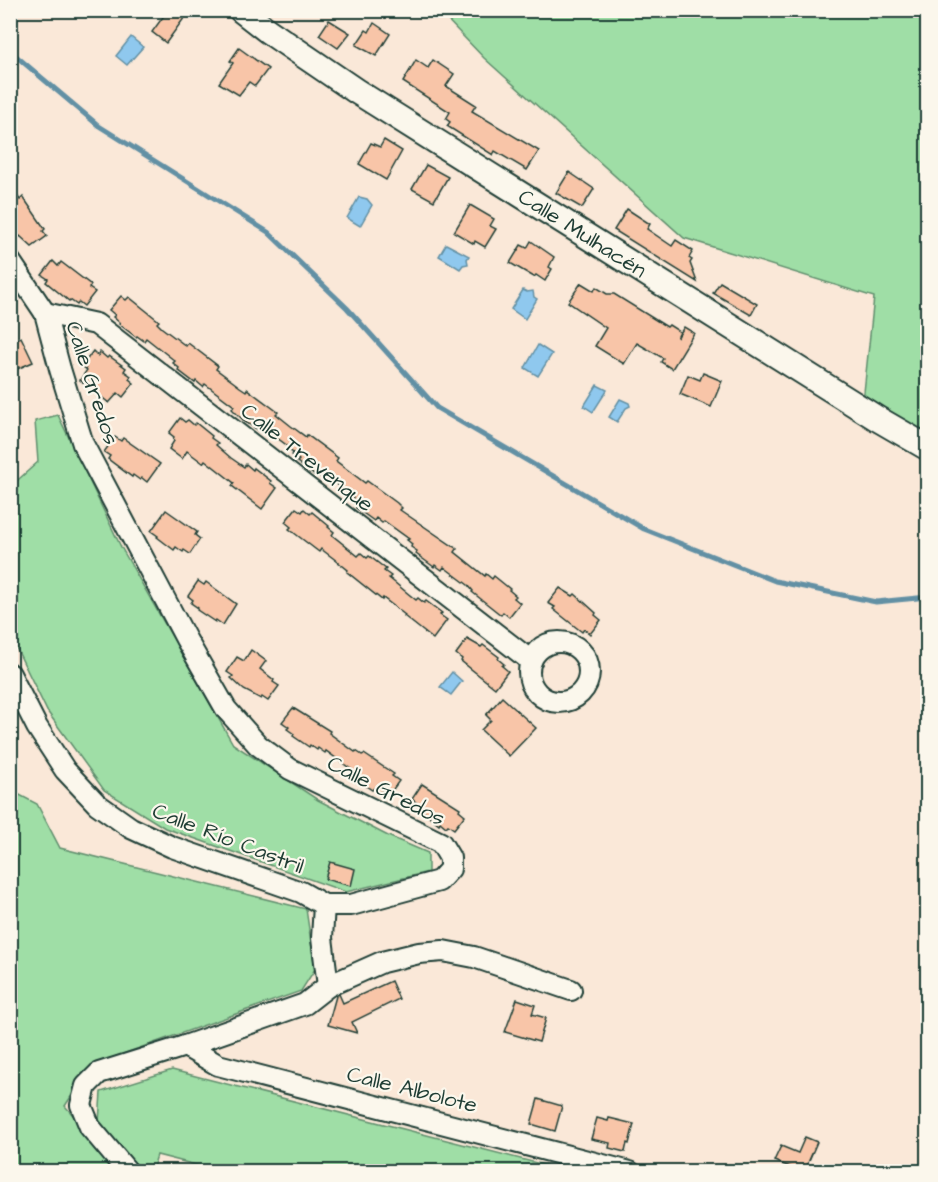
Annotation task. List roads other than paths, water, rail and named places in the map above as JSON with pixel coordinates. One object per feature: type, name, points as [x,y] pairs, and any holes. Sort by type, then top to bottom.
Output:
[{"type":"street","name":"Calle Mulhacén","points":[[242,10],[268,31],[356,91],[927,448]]},
{"type":"street","name":"Calle Gredos","points":[[10,261],[45,313],[83,444],[226,710],[258,745],[290,769],[441,843],[450,858],[450,869],[439,881],[351,906],[324,905]]},
{"type":"street","name":"Calle Trevenque","points":[[45,313],[96,324],[531,661]]},
{"type":"street","name":"Calle Río Castril","points":[[10,674],[37,727],[65,770],[97,804],[131,828],[172,847],[301,892],[324,905]]},
{"type":"street","points":[[324,905],[322,938],[326,954],[328,986]]},
{"type":"street","points":[[128,1172],[90,1127],[81,1105],[86,1086],[99,1072],[185,1046],[305,1004],[328,986],[382,962],[419,953],[443,951],[474,957],[571,990]]},
{"type":"street","name":"Calle Albolote","points":[[185,1046],[218,1065],[630,1172]]},
{"type":"water","points":[[131,37],[143,47],[127,65],[116,56]]},
{"type":"water","points":[[359,197],[367,199],[372,205],[360,226],[347,218]]},
{"type":"water","points":[[446,244],[469,256],[468,264],[463,265],[460,269],[439,256]]},
{"type":"water","points":[[523,290],[533,291],[537,299],[525,319],[511,309]]},
{"type":"water","points":[[538,345],[552,354],[538,376],[525,368]]},
{"type":"water","points":[[597,385],[607,390],[593,412],[584,406]]},
{"type":"water","points":[[620,399],[629,403],[630,406],[626,408],[617,422],[609,417]]},
{"type":"water","points":[[452,672],[462,681],[451,695],[440,687]]},
{"type":"waterway","points":[[10,51],[99,126],[268,232],[347,308],[437,408],[644,529],[775,581],[876,602],[928,597]]}]
